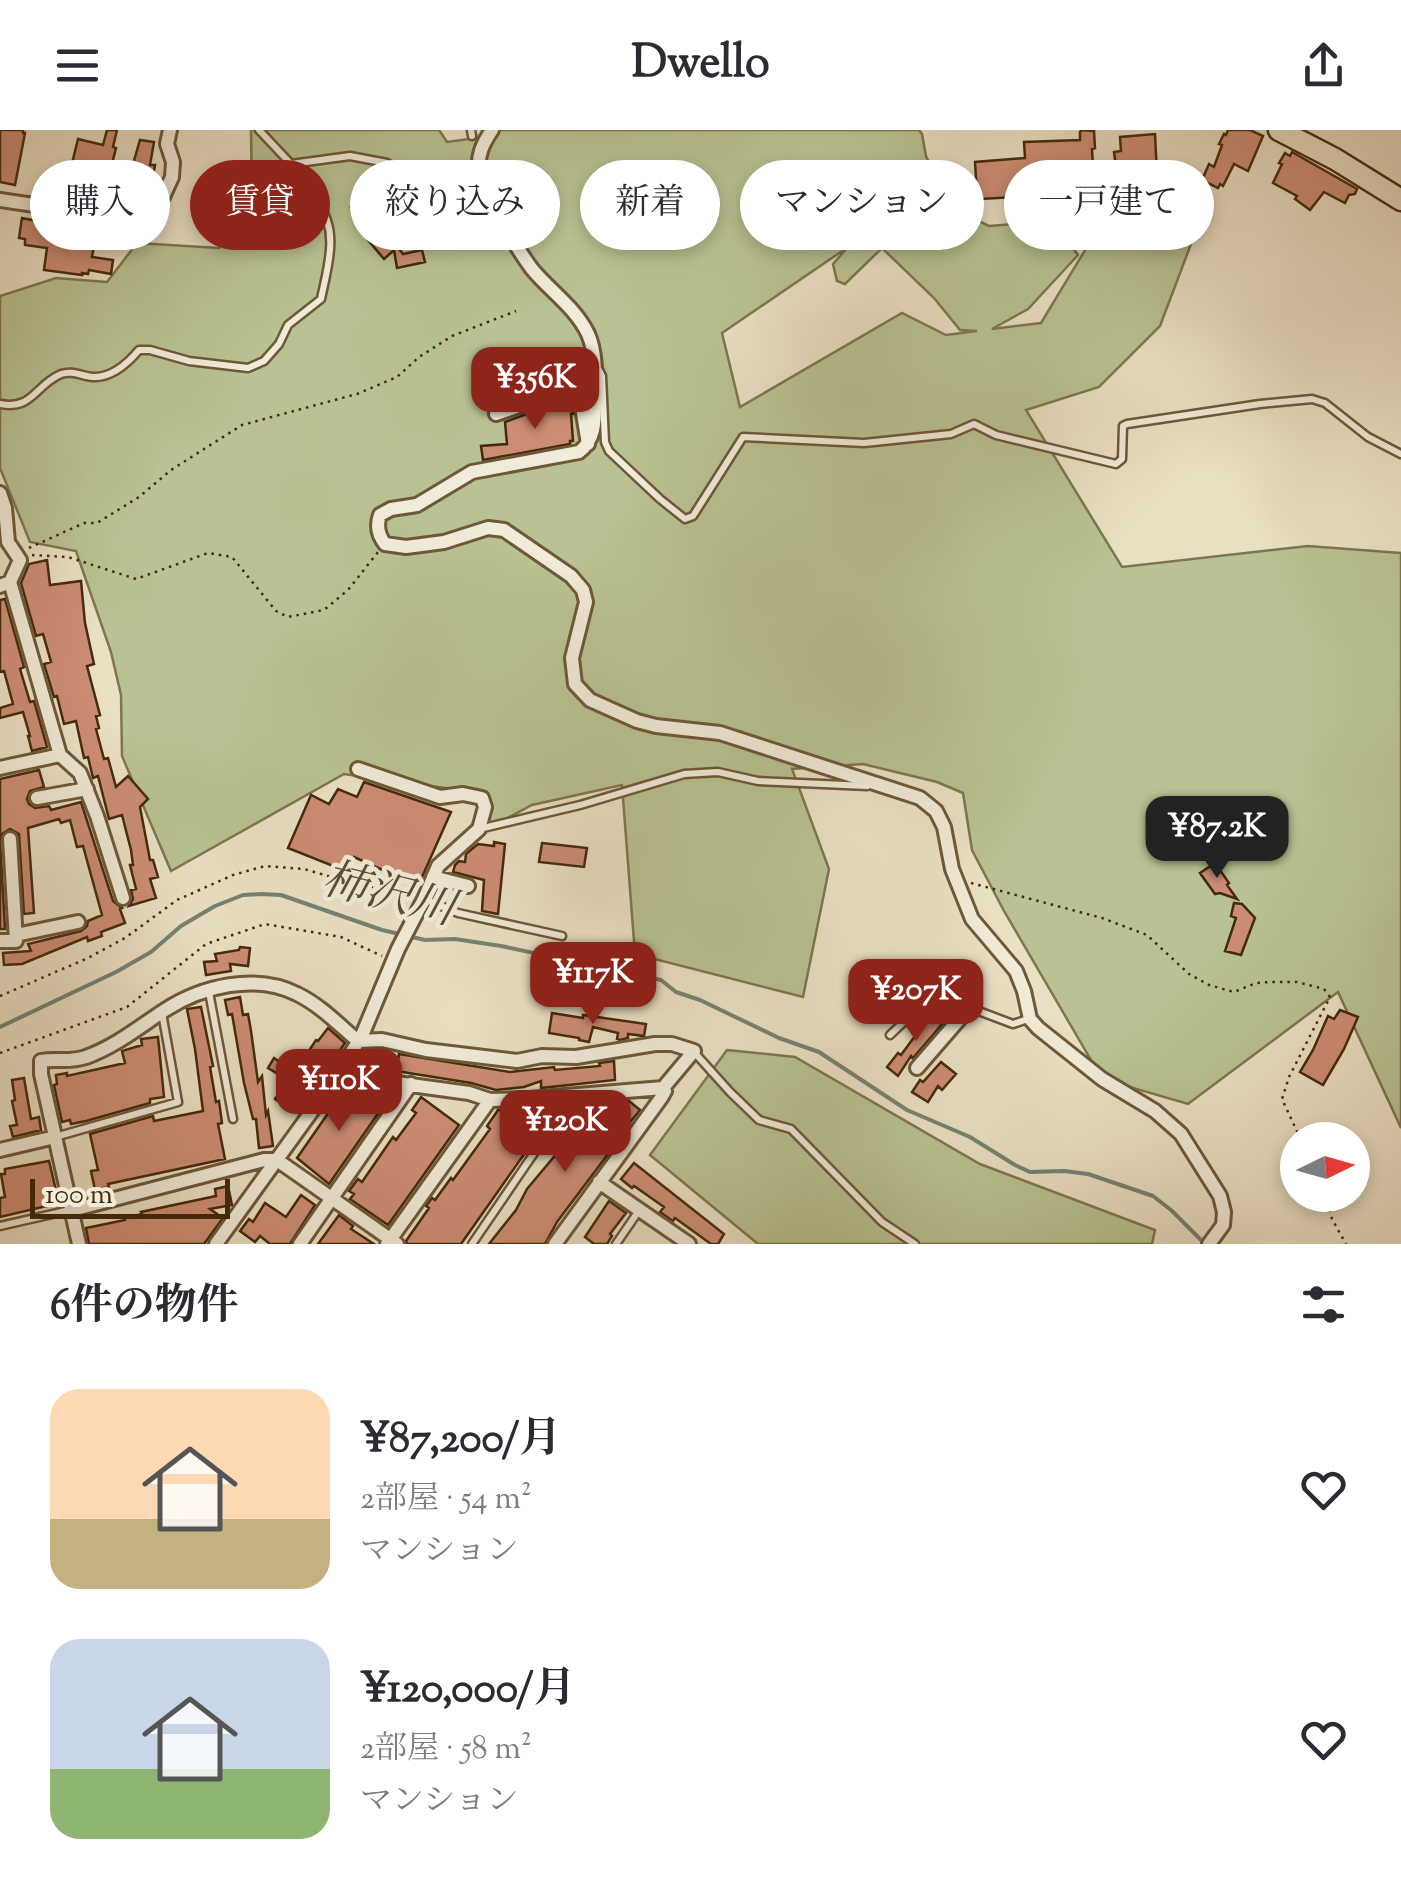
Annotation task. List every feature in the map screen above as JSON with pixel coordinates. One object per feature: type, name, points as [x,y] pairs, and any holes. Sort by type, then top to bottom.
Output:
[{"type":"main road","points":[[1279,130],[1401,200]]},
{"type":"street","points":[[0,200],[132,217],[163,197],[172,177],[173,162],[167,144],[170,130]]},
{"type":"street","points":[[480,160],[481,146],[492,130]]},
{"type":"street","points":[[520,250],[578,317],[593,349],[595,420],[588,444],[570,456],[472,472],[417,505],[391,509],[380,515],[378,521],[384,544],[444,542],[488,528],[504,530],[571,576],[582,590],[586,602],[572,658],[575,684],[590,700],[637,721],[720,732],[818,763],[920,798],[936,811],[972,919],[1016,970],[1030,1019],[1102,1079],[1155,1111],[1182,1134],[1220,1196],[1223,1225],[1212,1241]]},
{"type":"street","points":[[496,414],[574,386],[581,401],[588,444]]},
{"type":"street","points":[[0,493],[8,542],[20,560],[5,584],[60,755],[80,773],[123,898]]},
{"type":"street","points":[[0,768],[60,755]]},
{"type":"street","points":[[216,1244],[338,1075],[358,1041],[438,866],[478,829],[485,807],[482,798],[463,794],[440,798],[358,769]]},
{"type":"street","points":[[38,798],[87,789]]},
{"type":"street","points":[[0,941],[16,941],[10,838]]},
{"type":"street","points":[[433,877],[468,886]]},
{"type":"street","points":[[16,936],[78,922]]},
{"type":"street","points":[[79,1244],[41,1061],[70,1062],[89,1056],[123,1040],[190,996],[224,986],[259,984],[286,989],[314,1004],[358,1041],[382,1040],[517,1062],[655,1044],[672,1044],[694,1051],[663,1088],[574,1095],[490,1100],[469,1092],[338,1075]]},
{"type":"street","points":[[916,1068],[969,1008]]},
{"type":"street","points":[[300,1244],[411,1084]]},
{"type":"street","points":[[554,1244],[661,1098],[663,1088]]},
{"type":"street","points":[[72,1210],[264,1160],[277,1160],[392,1242],[490,1100]]},
{"type":"street","points":[[0,1150],[55,1136]]},
{"type":"street","points":[[599,1182],[689,1244]]},
{"type":"lane","points":[[258,130],[287,160]]},
{"type":"lane","points":[[320,160],[350,156],[371,160]]},
{"type":"lane","points":[[0,404],[17,406],[27,402],[64,373],[94,377],[111,373],[139,350],[248,368],[264,361],[288,326],[321,300],[330,250]]},
{"type":"lane","points":[[594,366],[602,376],[609,452],[685,519],[692,516],[743,437],[864,443],[942,435],[974,424],[1008,438],[1116,464],[1122,459],[1126,424],[1312,399],[1325,403],[1368,437],[1401,454]]},
{"type":"lane","points":[[478,829],[684,774],[718,772],[758,781],[883,787]]},
{"type":"lane","points":[[423,902],[562,936]]},
{"type":"lane","points":[[208,991],[233,1119]]},
{"type":"lane","points":[[890,1035],[928,999],[952,1001],[1013,1024],[1030,1019]]},
{"type":"lane","points":[[55,1136],[178,1102],[162,1012]]},
{"type":"lane","points":[[694,1051],[759,1120],[790,1130],[882,1222],[915,1244]]},
{"type":"lane","points":[[472,1244],[574,1095]]},
{"type":"lane","points":[[0,1226],[72,1210]]},
{"type":"lane","points":[[616,1244],[639,1211]]},
{"type":"path","points":[[16,554],[84,523],[97,523],[139,497],[170,470],[242,425],[357,394],[397,378],[419,356],[452,336],[516,311]]},
{"type":"path","points":[[16,554],[68,556],[136,579],[208,553],[232,557],[276,610],[288,617],[324,610],[348,590],[384,544]]},
{"type":"path","points":[[0,996],[125,938],[177,900],[265,866],[304,868],[423,902]]},
{"type":"path","points":[[956,878],[1102,918],[1147,935],[1189,974],[1234,992],[1270,982],[1324,988],[1330,997],[1282,1099],[1293,1122]]},
{"type":"path","points":[[0,1052],[127,1007],[206,944],[265,924],[341,938],[395,955]]},
{"type":"path","points":[[1330,1212],[1346,1244]]},
{"type":"green space","points":[[251,130],[439,130],[447,142],[484,137],[490,130],[919,130],[928,160],[740,160],[740,250],[844,250],[722,333],[740,407],[902,313],[946,335],[977,331],[960,330],[934,298],[884,250],[984,250],[984,224],[1004,225],[1004,250],[1074,250],[1078,255],[1028,309],[992,329],[1041,323],[1085,250],[1189,250],[1160,326],[1099,387],[1026,410],[1122,567],[1308,546],[1401,553],[1401,1128],[1338,992],[1188,1104],[1102,1079],[972,850],[963,793],[937,782],[863,764],[792,769],[829,869],[803,997],[635,954],[622,785],[532,805],[500,822],[485,823],[474,792],[344,774],[171,871],[122,756],[121,695],[111,652],[76,551],[30,542],[0,468],[0,296],[56,278],[107,282],[132,250],[170,250],[170,245],[190,246],[190,250],[330,250],[330,160],[251,160]]},
{"type":"green space","points":[[845,250],[880,250],[845,284],[837,281],[833,264]]},
{"type":"green space","points":[[727,1050],[795,1057],[980,1164],[1155,1230],[1152,1244],[758,1244],[650,1155]]},
{"type":"building","points":[[0,130],[25,133],[15,185],[0,182]]},
{"type":"building","points":[[107,130],[117,130],[113,160],[73,160],[78,139],[103,145]]},
{"type":"building","points":[[1228,130],[1250,130],[1263,136],[1248,171],[1234,164],[1223,186],[1218,188],[1214,186],[1214,167],[1222,145],[1219,144]]},
{"type":"building","points":[[1094,131],[1093,160],[1004,160],[1004,198],[984,199],[984,161],[1025,158],[1024,142],[1080,140],[1080,132]]},
{"type":"building","points":[[1155,134],[1156,160],[1115,160],[1114,152],[1121,151],[1120,137]]},
{"type":"building","points":[[140,140],[154,142],[151,160],[134,160]]},
{"type":"building","points":[[1292,152],[1357,189],[1355,194],[1349,195],[1345,203],[1324,192],[1310,210],[1295,199],[1297,196],[1273,183],[1285,153],[1290,156]]},
{"type":"building","points":[[22,218],[30,220],[30,246],[19,238]]},
{"type":"building","points":[[47,250],[93,250],[92,257],[113,260],[111,274],[44,270]]},
{"type":"building","points":[[376,250],[394,250],[384,259]]},
{"type":"building","points":[[394,250],[403,254],[422,250],[425,262],[397,268]]},
{"type":"building","points":[[574,357],[581,376],[496,403],[489,390],[508,380],[511,384],[564,365],[563,361]]},
{"type":"building","points":[[570,400],[570,444],[483,460],[481,446],[507,444],[505,422]]},
{"type":"building","points":[[47,560],[50,585],[81,581],[94,664],[87,666],[100,715],[96,716],[96,729],[104,759],[108,758],[116,787],[128,776],[148,799],[140,807],[150,860],[158,877],[150,879],[156,898],[129,906],[133,899],[131,890],[136,889],[122,815],[109,819],[98,776],[93,778],[88,757],[84,758],[76,721],[64,724],[44,664],[51,662],[43,634],[36,636],[21,583],[29,564]]},
{"type":"building","points":[[5,599],[24,667],[20,669],[47,747],[32,751],[23,712],[0,718],[0,708],[13,704],[4,671],[0,672],[0,600]]},
{"type":"building","points":[[39,770],[44,787],[30,791],[29,804],[35,808],[49,806],[51,810],[81,802],[113,901],[122,908],[125,923],[101,932],[102,936],[88,941],[87,937],[22,964],[4,965],[3,953],[31,951],[28,944],[81,931],[88,921],[102,915],[83,846],[77,847],[70,820],[61,823],[59,819],[28,828],[34,913],[24,914],[19,834],[10,829],[0,840],[0,779]]},
{"type":"building","points":[[364,782],[451,812],[418,886],[354,857],[348,872],[288,848],[311,795],[329,804],[338,789],[357,797]]},
{"type":"building","points":[[0,840],[5,929],[0,929]]},
{"type":"building","points":[[494,842],[505,844],[498,914],[482,911],[484,880],[453,872],[455,865],[465,862],[466,854],[478,844],[494,846]]},
{"type":"building","points":[[542,843],[587,848],[584,867],[539,862]]},
{"type":"building","points":[[1215,863],[1237,899],[1215,894],[1200,873]]},
{"type":"building","points":[[1234,903],[1242,904],[1255,918],[1241,955],[1225,951],[1236,918],[1231,916]]},
{"type":"building","points":[[250,948],[248,966],[230,964],[231,971],[206,975],[204,962],[217,961],[215,954]]},
{"type":"building","points":[[240,997],[243,1015],[248,1014],[258,1082],[262,1076],[273,1146],[259,1148],[232,1014],[228,1015],[225,1000]]},
{"type":"building","points":[[201,1007],[216,1102],[219,1101],[222,1123],[218,1124],[225,1159],[95,1190],[91,1171],[98,1170],[90,1134],[153,1116],[154,1121],[203,1111],[187,1009]]},
{"type":"building","points":[[1340,1010],[1358,1017],[1323,1085],[1300,1072],[1328,1016],[1334,1019]]},
{"type":"building","points":[[552,1013],[646,1024],[644,1036],[628,1034],[628,1038],[620,1040],[618,1033],[593,1027],[589,1042],[549,1033]]},
{"type":"building","points":[[932,1013],[943,1023],[911,1056],[898,1076],[887,1067],[898,1053],[901,1055]]},
{"type":"building","points":[[328,1028],[345,1043],[318,1083],[308,1084],[292,1111],[275,1099],[288,1080],[268,1068],[274,1058],[295,1072]]},
{"type":"building","points":[[158,1037],[164,1097],[86,1121],[62,1122],[54,1085],[56,1075],[125,1063],[122,1051],[142,1045],[141,1039]]},
{"type":"building","points":[[399,1054],[510,1072],[600,1066],[599,1063],[614,1061],[615,1080],[541,1088],[541,1081],[496,1090],[396,1071]]},
{"type":"building","points":[[941,1062],[956,1074],[942,1090],[938,1086],[928,1102],[912,1092]]},
{"type":"building","points":[[24,1078],[31,1119],[39,1117],[41,1130],[13,1137],[10,1126],[17,1125],[12,1080]]},
{"type":"building","points":[[347,1086],[369,1102],[373,1096],[384,1105],[329,1184],[297,1158]]},
{"type":"building","points":[[421,1097],[459,1125],[388,1225],[350,1199],[354,1194],[349,1191],[358,1179],[362,1182],[393,1137],[396,1140],[416,1113],[412,1110]]},
{"type":"building","points":[[623,1101],[640,1110],[606,1152],[545,1244],[489,1244],[563,1146],[560,1144],[576,1125],[570,1120],[576,1112],[582,1116],[591,1104],[609,1118]]},
{"type":"building","points":[[538,1108],[553,1113],[461,1244],[407,1244],[429,1208],[426,1206],[453,1180],[490,1129],[487,1126],[498,1110],[509,1113],[506,1118],[523,1130]]},
{"type":"building","points":[[49,1161],[59,1203],[0,1217],[0,1198],[5,1197],[1,1174],[5,1174],[5,1169]]},
{"type":"building","points":[[634,1163],[724,1234],[718,1244],[711,1244],[675,1218],[670,1219],[660,1212],[664,1207],[621,1179]]},
{"type":"building","points":[[228,1186],[232,1205],[210,1209],[223,1218],[204,1244],[89,1244],[86,1228],[216,1196],[215,1189]]},
{"type":"building","points":[[301,1195],[315,1205],[290,1244],[270,1244],[260,1236],[255,1242],[240,1231],[249,1219],[253,1222],[265,1203],[286,1217]]},
{"type":"building","points":[[609,1201],[626,1213],[607,1244],[594,1244],[585,1237]]},
{"type":"building","points":[[339,1215],[353,1226],[351,1229],[374,1244],[318,1244]]},
{"type":"waterway","name":"柿沢川","points":[[0,1027],[116,972],[215,906],[243,895],[281,895],[382,930],[425,940],[455,939],[501,946],[661,980],[676,992],[819,1052],[907,1110],[970,1137],[1030,1172],[1088,1174],[1153,1196],[1205,1244]]}]
